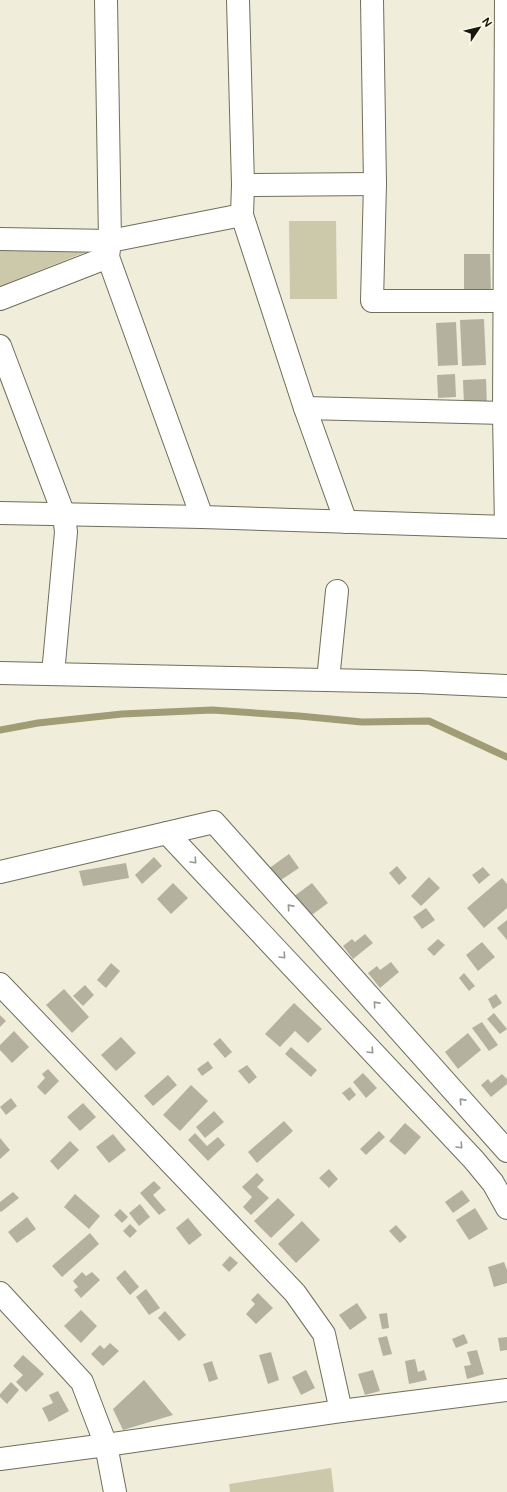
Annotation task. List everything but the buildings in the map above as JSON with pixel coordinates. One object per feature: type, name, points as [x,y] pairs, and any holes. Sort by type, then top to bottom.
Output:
[{"type":"street","points":[[106,0],[109,249],[202,517]]},
{"type":"street","points":[[238,0],[243,184],[242,215],[305,408],[346,522]]},
{"type":"street","points":[[372,0],[375,184],[372,301],[506,301]]},
{"type":"street","points":[[0,513],[202,517],[507,527],[504,413],[506,301],[506,0]]},
{"type":"street","points":[[243,184],[375,184]]},
{"type":"street","points":[[0,299],[109,249],[242,215]]},
{"type":"street","points":[[0,239],[109,249]]},
{"type":"street","points":[[0,346],[64,515],[66,532],[53,674]]},
{"type":"street","points":[[305,408],[504,413]]},
{"type":"street","points":[[328,680],[337,591]]},
{"type":"street","points":[[0,673],[419,682],[507,686]]},
{"type":"street","points":[[0,872],[214,822],[507,1151]]},
{"type":"street","points":[[167,832],[474,1160],[493,1182],[507,1208]]},
{"type":"street","points":[[0,984],[295,1293],[324,1334],[341,1411]]},
{"type":"street","points":[[0,1293],[82,1382],[106,1445],[115,1492]]},
{"type":"street","points":[[0,1459],[341,1411],[507,1390]]},
{"type":"shaded area","points":[[289,221],[336,221],[337,299],[290,299]]},
{"type":"shaded area","points":[[0,249],[86,249],[86,252],[0,286]]},
{"type":"shaded area","points":[[331,1468],[334,1492],[230,1492],[229,1484]]},
{"type":"waterway","points":[[0,730],[38,723],[122,714],[212,710],[362,722],[429,721],[507,757]]}]
